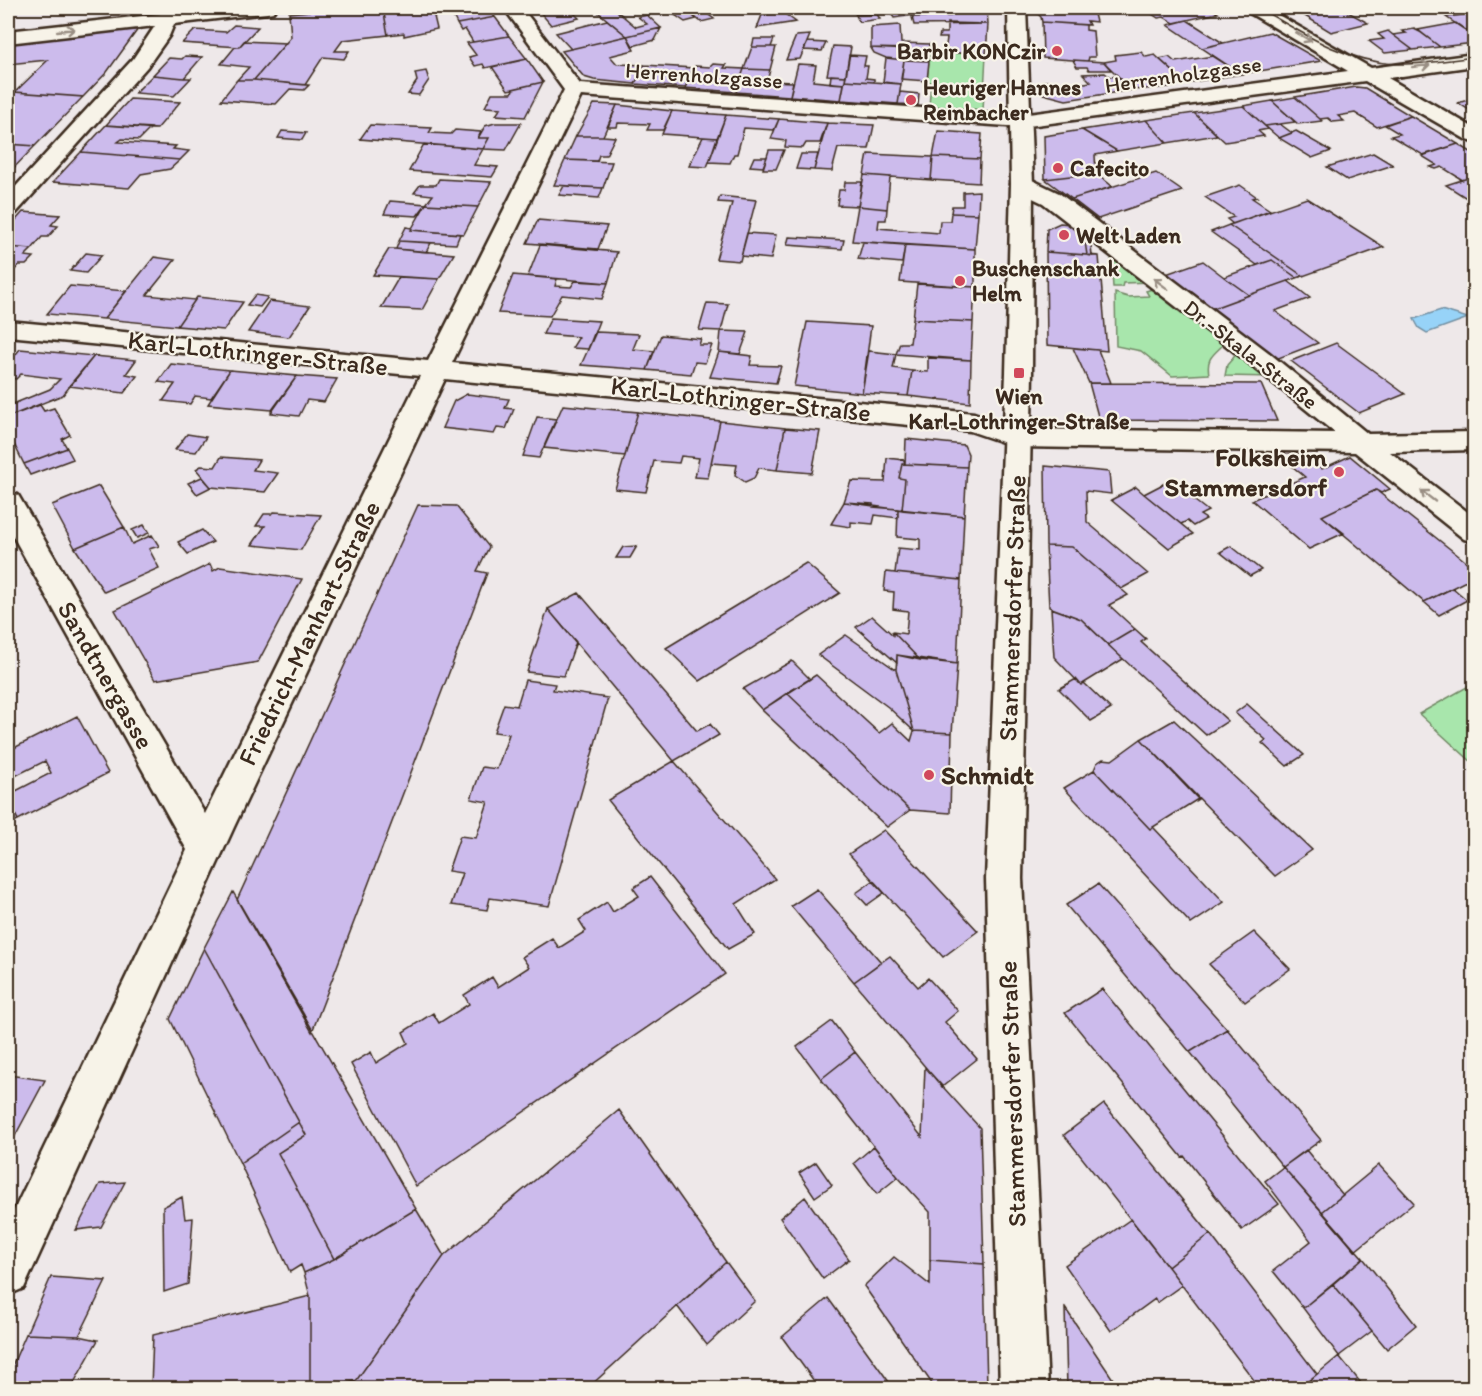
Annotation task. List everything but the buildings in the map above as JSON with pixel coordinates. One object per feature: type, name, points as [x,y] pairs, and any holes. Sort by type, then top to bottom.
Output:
[{"type":"street","points":[[8,37],[170,13],[267,8]]},
{"type":"street","points":[[513,8],[574,90]]},
{"type":"street","name":"Stammersdorfer Straße","points":[[1017,8],[1022,184],[1004,879],[1024,1389]]},
{"type":"street","points":[[1254,8],[1474,136]]},
{"type":"street","points":[[8,207],[140,63],[160,36],[170,13]]},
{"type":"street","name":"Herrenholzgasse","points":[[574,90],[1021,121],[1474,60]]},
{"type":"street","name":"Friedrich-Manhart-Straße","points":[[8,1272],[205,848],[434,370],[574,90]]},
{"type":"street","name":"Dr.-Skala-Straße","points":[[1022,184],[1051,198],[1259,358],[1341,423],[1360,443],[1474,532]]},
{"type":"street","name":"Karl-Lothringer-Straße","points":[[8,327],[974,422],[1017,438],[1360,443],[1474,441]]},
{"type":"street","name":"Sandtnergasse","points":[[8,502],[205,848]]},
{"type":"green space","points":[[930,51],[986,55],[983,110],[929,106],[931,82],[927,81]]},
{"type":"green space","points":[[1115,257],[1150,282],[1123,283],[1122,287],[1113,287],[1111,260]]},
{"type":"green space","points":[[1155,288],[1222,339],[1224,344],[1210,360],[1209,374],[1172,376],[1141,351],[1116,346],[1115,293],[1128,297],[1149,296],[1146,291]]},
{"type":"green space","points":[[1240,350],[1273,377],[1225,376],[1227,365]]},
{"type":"green space","points":[[1474,683],[1474,764],[1419,714]]},
{"type":"water","points":[[1441,310],[1468,318],[1427,333],[1419,328],[1414,319]]},
{"type":"tram line","points":[[1259,8],[1341,52],[1376,62],[1415,64],[1474,57]]},
{"type":"place","name":"Barbir KONCzir","points":[[1057,51]]},
{"type":"place","name":"Heuriger Hannes Reinbacher","points":[[911,100]]},
{"type":"place","name":"Cafecito","points":[[1058,168]]},
{"type":"place","name":"Welt Laden","points":[[1064,235]]},
{"type":"place","name":"Buschenschank Helm","points":[[960,281]]},
{"type":"place","name":"Wien Karl-Lothringer-Straße","points":[[1019,373]]},
{"type":"place","name":"Folksheim Stammersdorf","points":[[1339,472]]},
{"type":"place","name":"Schmidt","points":[[929,775]]}]
